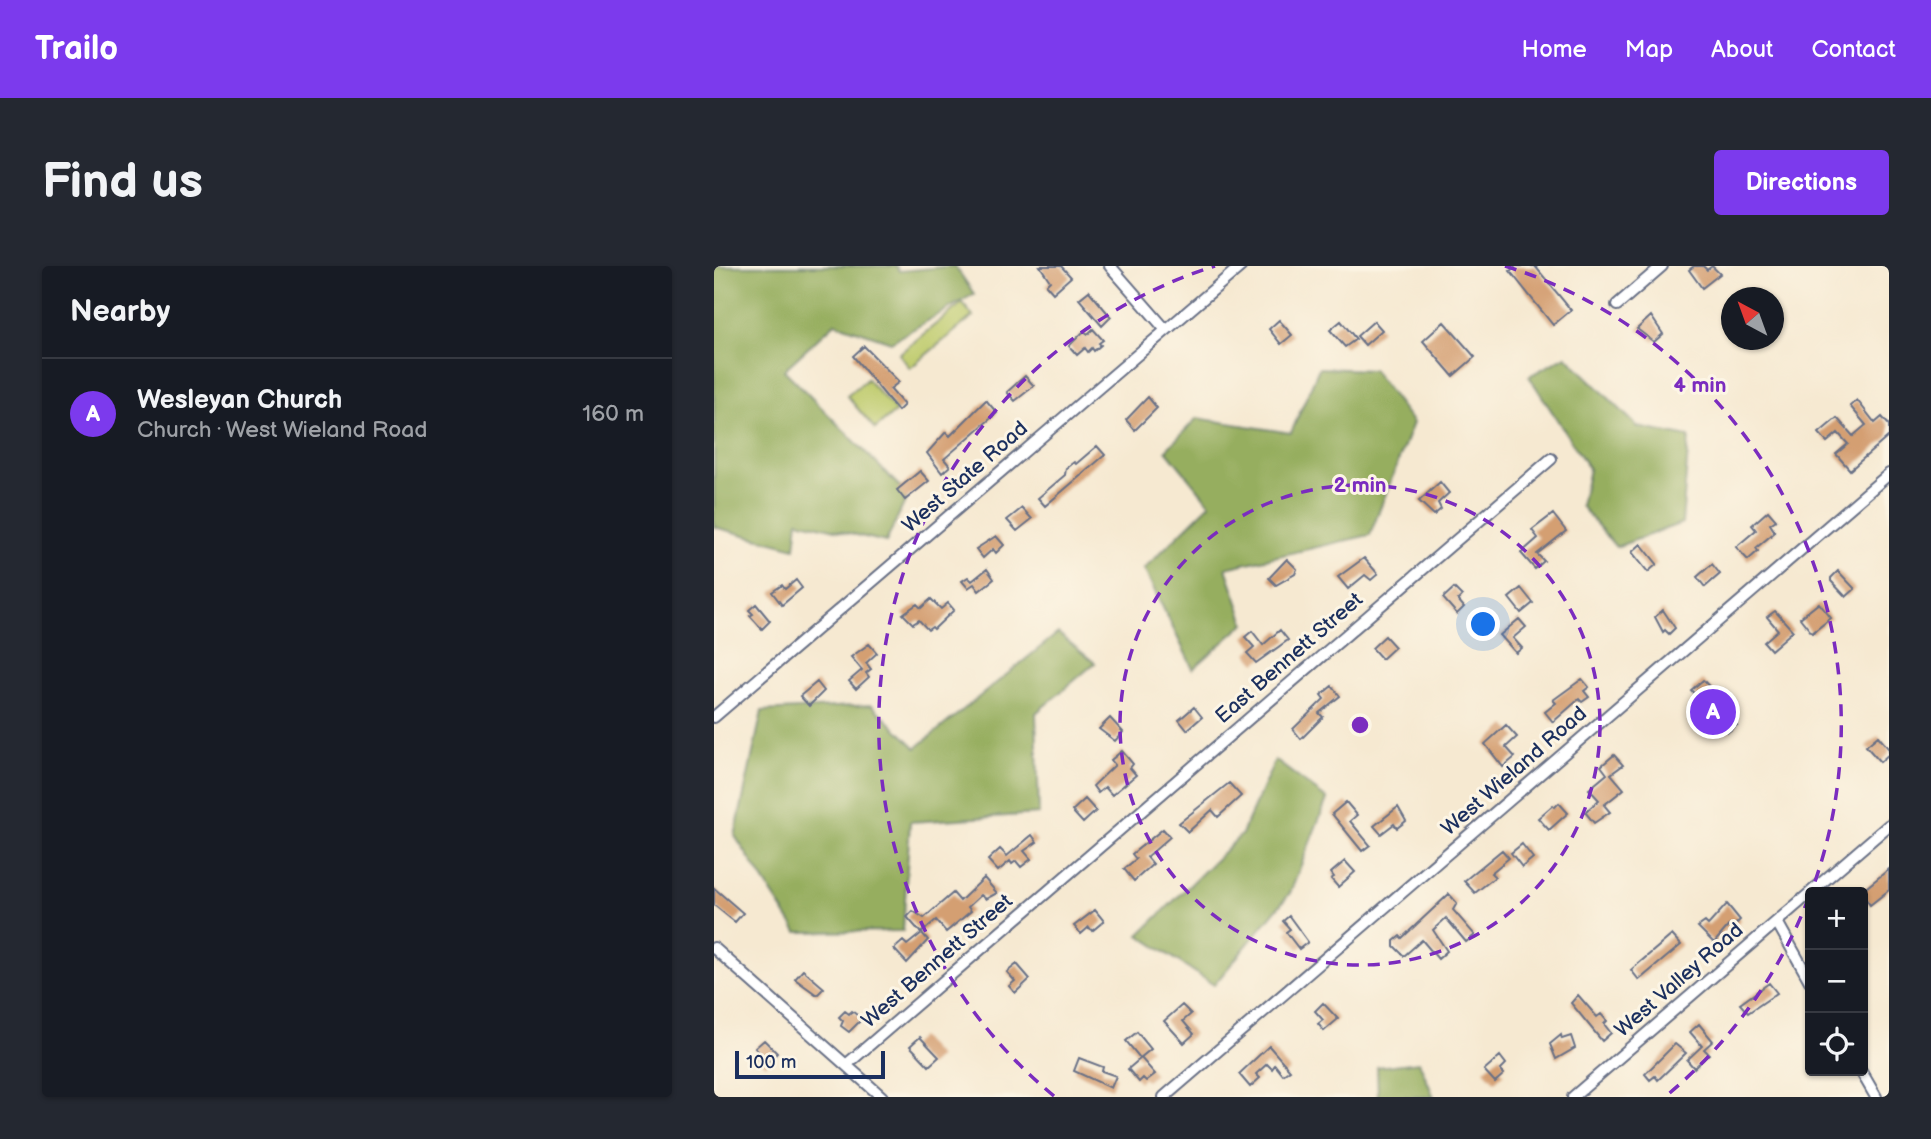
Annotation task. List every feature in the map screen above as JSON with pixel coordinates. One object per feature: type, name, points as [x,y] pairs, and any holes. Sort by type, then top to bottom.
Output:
[{"type":"street","points":[[1110,266],[1167,330]]},
{"type":"street","name":"West State Road","points":[[714,717],[1241,266]]},
{"type":"street","points":[[1616,305],[1662,266]]},
{"type":"street","name":"East Bennett Street","points":[[1053,887],[1551,459]]},
{"type":"street","name":"West Wieland Road","points":[[1164,1097],[1889,474]]},
{"type":"street","name":"West Valley Road","points":[[1816,887],[1889,825]]},
{"type":"street","name":"West Bennett Street","points":[[846,1065],[1053,887]]},
{"type":"street","name":"West Valley Road","points":[[1573,1097],[1805,897]]},
{"type":"street","points":[[1777,922],[1805,972]]},
{"type":"street","points":[[714,948],[882,1097]]},
{"type":"street","points":[[1864,1076],[1875,1097]]},
{"type":"green space","points":[[714,266],[896,266],[899,271],[955,266],[974,294],[891,342],[835,323],[784,370],[908,495],[886,542],[798,521],[795,548],[714,527]]},
{"type":"green space","points":[[962,303],[973,316],[910,368],[899,354]]},
{"type":"green space","points":[[1566,356],[1638,427],[1689,437],[1682,523],[1616,547],[1581,506],[1589,469],[1529,376]]},
{"type":"green space","points":[[1319,368],[1373,370],[1413,423],[1370,535],[1226,568],[1245,623],[1193,669],[1144,569],[1210,504],[1166,450],[1197,418],[1291,433]]},
{"type":"green space","points":[[867,379],[896,411],[875,429],[847,396]]},
{"type":"green space","points":[[1058,633],[1095,663],[1036,713],[1039,814],[910,822],[903,931],[797,932],[735,836],[762,711],[872,705],[916,748]]},
{"type":"green space","points":[[1275,760],[1327,799],[1290,893],[1214,985],[1139,935],[1242,834]]},
{"type":"green space","points":[[1419,1062],[1434,1097],[1378,1097],[1377,1067]]},
{"type":"building","points":[[1040,266],[1061,266],[1071,277],[1053,293],[1046,285],[1050,281]]},
{"type":"building","points":[[1516,266],[1535,266],[1571,310],[1553,325],[1510,271]]},
{"type":"building","points":[[1694,266],[1703,266],[1707,270],[1712,266],[1720,274],[1702,288],[1689,270]]},
{"type":"building","points":[[1089,291],[1111,317],[1102,326],[1079,299]]},
{"type":"building","points":[[1651,316],[1663,334],[1654,342],[1637,329]]},
{"type":"building","points":[[1279,320],[1292,335],[1281,344],[1269,329]]},
{"type":"building","points":[[1341,321],[1356,339],[1345,347],[1330,330]]},
{"type":"building","points":[[1374,321],[1382,330],[1365,345],[1357,336]]},
{"type":"building","points":[[1444,322],[1475,357],[1453,376],[1423,341]]},
{"type":"building","points":[[1093,329],[1103,340],[1099,343],[1101,345],[1094,351],[1092,348],[1088,352],[1085,348],[1077,355],[1069,346],[1084,331],[1088,334]]},
{"type":"building","points":[[864,346],[899,382],[890,389],[904,405],[898,411],[853,356]]},
{"type":"building","points":[[1025,376],[1034,386],[1015,401],[1007,392]]},
{"type":"building","points":[[1148,397],[1157,408],[1135,430],[1126,420]]},
{"type":"building","points":[[986,400],[997,413],[944,459],[950,466],[942,473],[927,453],[946,432],[950,436]]},
{"type":"building","points":[[1857,400],[1875,423],[1882,417],[1889,425],[1889,436],[1850,470],[1836,454],[1848,444],[1838,433],[1827,442],[1819,433],[1837,418],[1853,436],[1866,425],[1850,406]]},
{"type":"building","points":[[1097,446],[1105,455],[1045,506],[1038,498],[1065,475],[1066,468],[1074,462],[1076,464]]},
{"type":"building","points":[[920,471],[929,481],[905,500],[897,490]]},
{"type":"building","points":[[1440,482],[1449,493],[1438,503],[1441,509],[1434,515],[1419,501]]},
{"type":"building","points":[[1022,508],[1032,519],[1017,531],[1007,520]]},
{"type":"building","points":[[1768,511],[1776,520],[1770,524],[1775,532],[1756,548],[1758,551],[1748,560],[1736,547],[1756,530],[1752,525]]},
{"type":"building","points":[[1553,514],[1566,531],[1537,554],[1544,561],[1535,569],[1521,553],[1538,538],[1532,530]]},
{"type":"building","points":[[996,536],[1004,545],[996,553],[993,549],[983,558],[976,549]]},
{"type":"building","points":[[1641,544],[1657,564],[1648,572],[1632,552]]},
{"type":"building","points":[[1364,558],[1378,574],[1371,580],[1365,575],[1348,589],[1338,577]]},
{"type":"building","points":[[1287,559],[1297,569],[1295,574],[1276,585],[1269,578]]},
{"type":"building","points":[[1712,564],[1720,574],[1705,587],[1697,577]]},
{"type":"building","points":[[987,569],[994,579],[979,591],[974,584],[968,588],[962,581],[968,577],[972,581]]},
{"type":"building","points":[[1838,571],[1855,589],[1846,597],[1831,581]]},
{"type":"building","points":[[796,580],[802,588],[782,605],[772,592],[782,585],[785,589]]},
{"type":"building","points":[[1454,588],[1462,596],[1458,600],[1464,607],[1457,614],[1443,598]]},
{"type":"building","points":[[1521,588],[1533,603],[1521,613],[1509,598]]},
{"type":"building","points":[[931,599],[941,609],[948,603],[954,610],[934,629],[932,627],[928,630],[919,620],[913,624],[903,614],[917,604],[921,608]]},
{"type":"building","points":[[1819,603],[1831,618],[1812,633],[1800,618]]},
{"type":"building","points":[[756,604],[770,621],[762,629],[750,616],[753,614],[749,610]]},
{"type":"building","points":[[1663,610],[1675,628],[1669,634],[1665,630],[1663,632],[1655,617]]},
{"type":"building","points":[[1775,611],[1793,631],[1771,650],[1764,642],[1778,630],[1767,617]]},
{"type":"building","points":[[1519,619],[1526,627],[1513,638],[1522,648],[1516,653],[1500,635]]},
{"type":"building","points":[[1280,630],[1288,640],[1256,663],[1247,653],[1254,647],[1245,637],[1252,631],[1263,645]]},
{"type":"building","points":[[1385,636],[1395,647],[1382,659],[1372,648]]},
{"type":"building","points":[[869,644],[877,653],[866,663],[871,669],[866,673],[869,677],[856,689],[849,681],[862,670],[851,657]]},
{"type":"building","points":[[1582,679],[1589,687],[1584,691],[1589,697],[1582,702],[1579,699],[1553,722],[1545,712],[1556,703],[1553,700]]},
{"type":"building","points":[[1703,680],[1734,713],[1730,717],[1737,725],[1728,732],[1691,690]]},
{"type":"building","points":[[817,682],[824,691],[809,706],[800,696]]},
{"type":"building","points":[[1332,686],[1340,696],[1319,713],[1323,717],[1301,739],[1293,729],[1324,699],[1321,695]]},
{"type":"building","points":[[1194,707],[1202,717],[1187,730],[1179,720]]},
{"type":"building","points":[[1110,718],[1123,732],[1115,741],[1099,729]]},
{"type":"building","points":[[1506,725],[1517,737],[1506,747],[1515,757],[1503,767],[1485,744]]},
{"type":"building","points":[[1878,736],[1889,749],[1889,754],[1880,762],[1866,746]]},
{"type":"building","points":[[1122,751],[1133,764],[1130,768],[1136,775],[1112,795],[1105,787],[1098,793],[1093,786],[1115,765],[1111,760]]},
{"type":"building","points":[[1614,755],[1623,765],[1611,774],[1624,789],[1604,805],[1610,812],[1594,823],[1585,812],[1599,800],[1589,789],[1607,774],[1601,766]]},
{"type":"building","points":[[1229,783],[1241,796],[1218,817],[1212,810],[1188,832],[1179,823]]},
{"type":"building","points":[[1085,799],[1096,811],[1083,823],[1072,811]]},
{"type":"building","points":[[1346,802],[1357,815],[1350,821],[1370,845],[1362,851],[1332,814]]},
{"type":"building","points":[[1559,803],[1568,813],[1549,830],[1538,818]]},
{"type":"building","points":[[1398,807],[1406,821],[1397,828],[1394,824],[1381,834],[1374,826]]},
{"type":"building","points":[[1163,829],[1170,837],[1147,857],[1153,864],[1134,881],[1124,869],[1136,859],[1132,854]]},
{"type":"building","points":[[1032,835],[1037,842],[1024,851],[1031,859],[1021,867],[1016,861],[1012,864],[1010,861],[998,871],[988,860],[1000,849],[1007,856]]},
{"type":"building","points":[[1522,844],[1533,858],[1522,867],[1511,853]]},
{"type":"building","points":[[1502,850],[1509,858],[1491,873],[1495,877],[1475,893],[1464,881]]},
{"type":"building","points":[[1345,861],[1355,872],[1338,887],[1331,879],[1334,877],[1331,873]]},
{"type":"building","points":[[1889,869],[1889,890],[1870,905],[1867,887]]},
{"type":"building","points":[[984,878],[997,893],[986,899],[981,895],[968,907],[971,911],[946,932],[936,920],[921,933],[907,917],[913,911],[924,918],[953,893],[960,901]]},
{"type":"building","points":[[714,888],[743,913],[735,922],[714,905]]},
{"type":"building","points":[[1449,894],[1457,903],[1453,910],[1475,935],[1466,942],[1446,918],[1433,930],[1447,951],[1438,959],[1422,940],[1404,956],[1394,946],[1394,941],[1400,936],[1402,938]]},
{"type":"building","points":[[1727,904],[1740,920],[1734,926],[1730,924],[1714,943],[1698,927],[1705,922],[1708,925]]},
{"type":"building","points":[[1095,910],[1104,921],[1092,931],[1089,927],[1081,934],[1074,926]]},
{"type":"building","points":[[1289,916],[1308,942],[1299,949],[1286,932],[1290,929],[1283,921]]},
{"type":"building","points":[[922,933],[928,940],[907,963],[894,949],[903,941],[907,945]]},
{"type":"building","points":[[1672,935],[1681,945],[1639,980],[1631,970]]},
{"type":"building","points":[[1017,964],[1030,979],[1015,993],[1009,986],[1015,981],[1007,972]]},
{"type":"building","points":[[803,970],[824,988],[817,995],[795,979]]},
{"type":"building","points":[[1769,983],[1777,993],[1748,1013],[1740,1004]]},
{"type":"building","points":[[1578,995],[1597,1017],[1601,1014],[1607,1021],[1604,1024],[1611,1033],[1602,1041],[1571,1003]]},
{"type":"building","points":[[1323,1003],[1338,1019],[1324,1031],[1318,1024],[1323,1020],[1315,1011]]},
{"type":"building","points":[[1182,1005],[1191,1014],[1183,1021],[1194,1034],[1184,1043],[1164,1021]]},
{"type":"building","points":[[845,1011],[849,1014],[852,1011],[862,1019],[849,1032],[841,1026],[843,1021],[839,1017]]},
{"type":"building","points":[[1699,1024],[1713,1041],[1704,1049],[1709,1054],[1694,1068],[1687,1060],[1702,1046],[1690,1032]]},
{"type":"building","points":[[1137,1032],[1151,1049],[1140,1058],[1126,1041]]},
{"type":"building","points":[[1561,1035],[1562,1039],[1571,1036],[1575,1048],[1556,1059],[1550,1044]]},
{"type":"building","points":[[920,1037],[939,1057],[929,1066],[910,1046]]},
{"type":"building","points":[[764,1040],[777,1053],[765,1065],[757,1057],[760,1053],[755,1048]]},
{"type":"building","points":[[1675,1044],[1686,1053],[1658,1080],[1655,1076],[1650,1080],[1645,1074]]},
{"type":"building","points":[[1269,1046],[1290,1070],[1283,1075],[1275,1065],[1272,1069],[1267,1064],[1256,1074],[1260,1078],[1250,1087],[1239,1074]]},
{"type":"building","points":[[1500,1056],[1506,1064],[1500,1070],[1504,1074],[1495,1082],[1484,1070]]},
{"type":"building","points":[[1079,1058],[1103,1067],[1102,1071],[1116,1076],[1111,1088],[1074,1071]]},
{"type":"building","points":[[1141,1058],[1155,1074],[1146,1081],[1143,1078],[1139,1082],[1128,1069]]},
{"type":"place","name":"Wesleyan Church","points":[[1713,712]]}]
